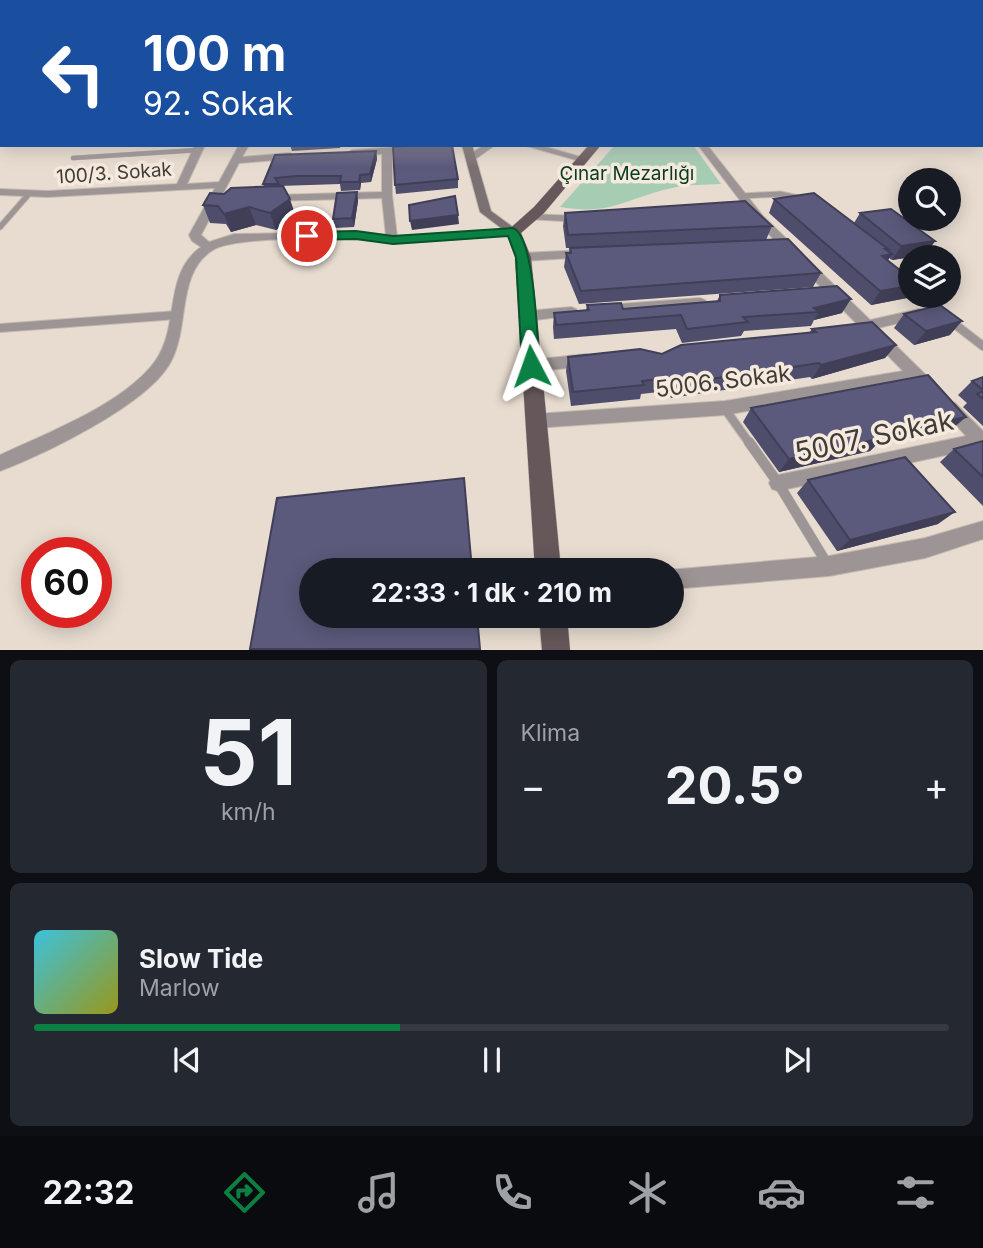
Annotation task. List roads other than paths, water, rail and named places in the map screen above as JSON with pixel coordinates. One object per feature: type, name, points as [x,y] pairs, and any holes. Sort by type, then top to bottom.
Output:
[{"type":"main road","points":[[468,147],[486,212],[513,232],[523,257],[547,558]]},
{"type":"main road","points":[[513,232],[593,147]]},
{"type":"main road","points":[[554,628],[556,649]]},
{"type":"street","points":[[181,186],[199,147]]},
{"type":"street","points":[[207,246],[196,239],[195,235],[243,147]]},
{"type":"street","points":[[285,156],[289,147]]},
{"type":"street","points":[[471,158],[488,147]]},
{"type":"street","points":[[535,147],[583,159]]},
{"type":"street","points":[[703,147],[743,204],[779,246],[826,293],[868,327],[982,441]]},
{"type":"street","points":[[338,154],[373,148],[387,152],[420,148]]},
{"type":"street","points":[[387,152],[387,195],[393,240]]},
{"type":"street","points":[[237,160],[298,156]]},
{"type":"street","name":"100/3. Sokak","points":[[5,193],[28,195],[221,186]]},
{"type":"street","points":[[266,198],[387,195]]},
{"type":"street","points":[[212,200],[226,200]]},
{"type":"street","points":[[530,217],[564,220],[590,218]]},
{"type":"street","points":[[0,463],[85,421],[140,388],[163,362],[174,335],[183,275],[198,253],[215,241],[234,238],[356,235],[393,240],[513,232]]},
{"type":"street","points":[[523,257],[592,254]]},
{"type":"street","points":[[527,316],[708,302]]},
{"type":"street","points":[[840,331],[937,310]]},
{"type":"street","points":[[531,366],[597,359]]},
{"type":"street","name":"5006. Sokak","points":[[535,421],[724,408],[916,375]]},
{"type":"street","name":"5007. Sokak","points":[[778,483],[982,441]]},
{"type":"street","points":[[684,578],[829,566],[925,548],[983,530]]},
{"type":"lane","points":[[74,158],[199,147]]},
{"type":"lane","points":[[743,204],[791,194],[810,201]]},
{"type":"lane","points":[[0,227],[28,195]]},
{"type":"lane","points":[[937,310],[983,346]]},
{"type":"lane","points":[[0,328],[177,315]]},
{"type":"lane","points":[[724,408],[778,483],[829,566]]},
{"type":"park label","name":"Çınar Mezarlığı","points":[[627,173]]}]
